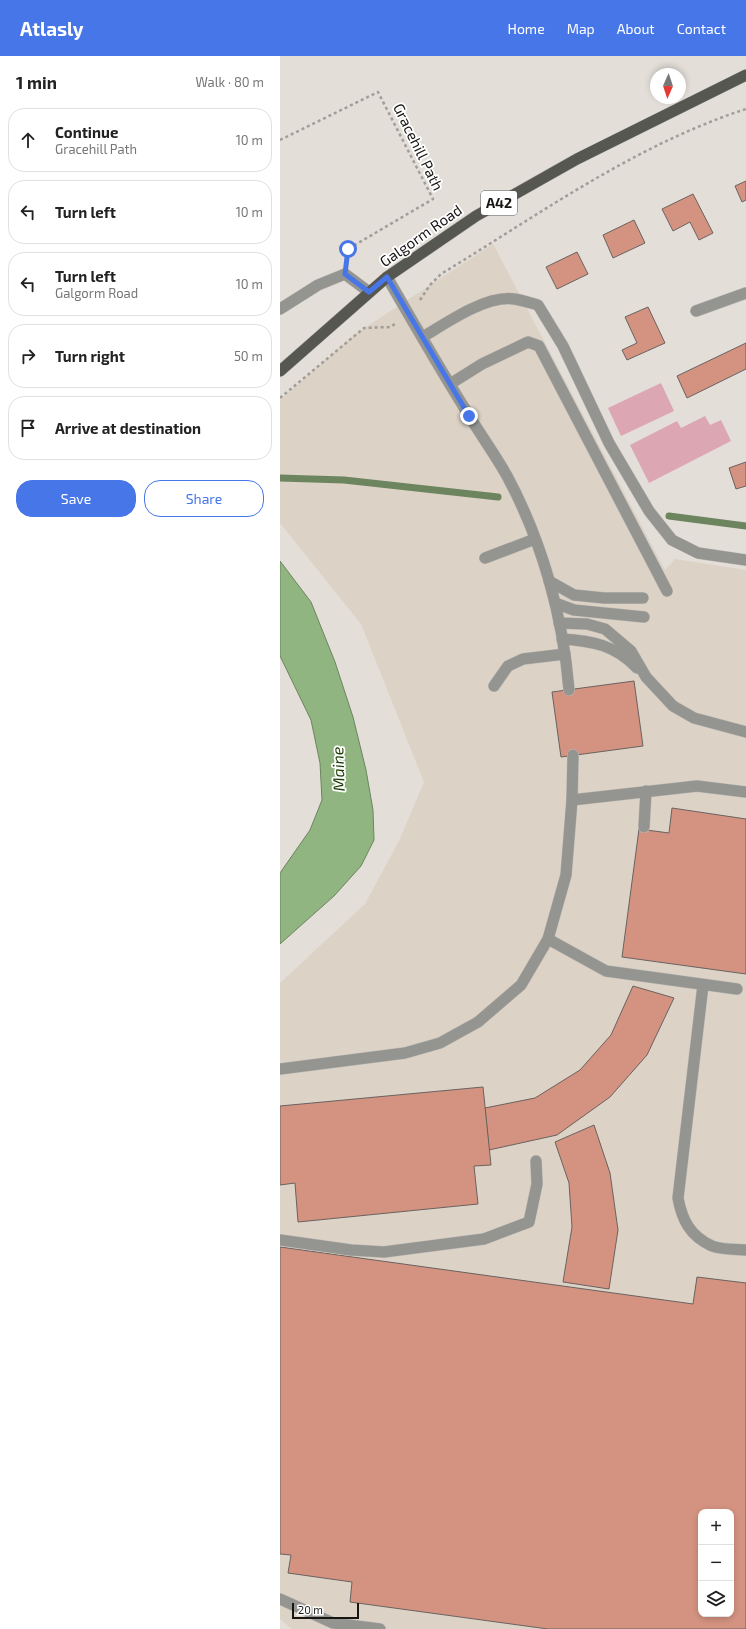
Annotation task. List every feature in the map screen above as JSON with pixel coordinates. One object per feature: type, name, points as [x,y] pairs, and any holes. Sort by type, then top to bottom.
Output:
[{"type":"main road","name":"Galgorm Road","points":[[280,371],[387,277],[476,216],[577,159],[746,75]]},
{"type":"street","points":[[280,309],[318,285],[345,274],[369,292]]},
{"type":"street","points":[[387,277],[450,384],[507,476],[535,539],[555,603],[565,654],[569,690]]},
{"type":"street","points":[[696,311],[746,293]]},
{"type":"street","points":[[423,337],[456,317],[495,300],[513,298],[538,305],[562,346],[609,444],[649,511],[672,540],[698,553],[746,560]]},
{"type":"street","points":[[450,384],[482,364],[528,342],[540,346],[667,591]]},
{"type":"street","points":[[485,558],[535,539]]},
{"type":"street","points":[[549,581],[574,595],[604,598],[643,598]]},
{"type":"street","points":[[555,603],[574,610],[644,617]]},
{"type":"street","points":[[559,623],[587,624],[605,630],[631,651],[646,677]]},
{"type":"street","points":[[562,639],[591,641],[628,658],[673,706],[694,718],[746,732]]},
{"type":"street","points":[[494,686],[508,666],[523,659],[565,654]]},
{"type":"street","points":[[280,1069],[405,1053],[440,1043],[478,1022],[521,985],[548,939],[566,874],[572,800],[573,755]]},
{"type":"street","points":[[572,800],[697,786],[746,792]]},
{"type":"street","points":[[644,827],[646,791]]},
{"type":"street","points":[[548,939],[606,971],[737,990]]},
{"type":"street","points":[[703,985],[678,1198],[682,1217],[695,1236],[713,1246],[746,1250]]},
{"type":"street","points":[[280,1240],[351,1250],[384,1252],[484,1239],[529,1222],[537,1184],[536,1161]]},
{"type":"street","points":[[280,1599],[334,1623],[380,1629]]},
{"type":"path","name":"Gracehill Path","points":[[280,140],[378,92],[434,200],[348,249],[345,274]]},
{"type":"path","points":[[280,398],[364,328],[390,327],[410,315],[430,285],[441,274],[595,179],[671,137],[709,121],[746,109]]},
{"type":"shaded area","points":[[493,244],[665,570],[675,559],[746,570],[746,1629],[292,1629],[280,1619],[280,983],[365,904],[399,841],[424,782],[361,624],[280,523],[280,400],[354,335]]},
{"type":"shaded area","points":[[661,383],[674,411],[621,436],[608,408]]},
{"type":"shaded area","points":[[705,416],[710,425],[721,420],[731,441],[649,483],[630,445],[677,421],[681,428]]},
{"type":"water","name":"Maine","points":[[280,561],[311,602],[335,662],[353,717],[366,770],[373,810],[374,840],[361,866],[334,896],[280,944],[280,873],[310,830],[322,800],[320,763],[311,720],[280,656]]},
{"type":"building","points":[[746,181],[746,200],[742,202],[735,186]]},
{"type":"building","points":[[693,194],[713,233],[699,240],[690,222],[673,231],[662,209]]},
{"type":"building","points":[[634,220],[645,243],[613,258],[603,235]]},
{"type":"building","points":[[577,252],[588,274],[557,289],[546,267]]},
{"type":"building","points":[[648,307],[665,343],[627,360],[622,350],[637,343],[625,317]]},
{"type":"building","points":[[746,343],[746,369],[687,398],[677,376]]},
{"type":"building","points":[[746,462],[746,486],[736,489],[729,468]]},
{"type":"building","points":[[634,681],[643,746],[561,757],[552,692]]},
{"type":"building","points":[[672,808],[746,819],[746,974],[622,957],[639,829],[669,833]]},
{"type":"building","points":[[633,986],[674,998],[647,1055],[610,1097],[557,1135],[489,1150],[485,1108],[535,1098],[580,1070],[611,1035]]},
{"type":"building","points":[[483,1087],[491,1165],[474,1166],[478,1204],[298,1222],[295,1183],[280,1185],[280,1106]]},
{"type":"building","points":[[594,1125],[610,1173],[618,1230],[609,1289],[563,1282],[572,1227],[569,1183],[555,1142]]},
{"type":"building","points":[[280,1247],[693,1304],[697,1277],[746,1283],[746,1629],[548,1629],[350,1602],[352,1582],[288,1573],[291,1555],[280,1554]]},
{"type":"waterway","points":[[280,478],[344,480],[498,497]]},
{"type":"waterway","points":[[669,516],[746,526]]},
{"type":"route","points":[[348,249],[345,274],[369,292],[387,277],[469,416]]}]
